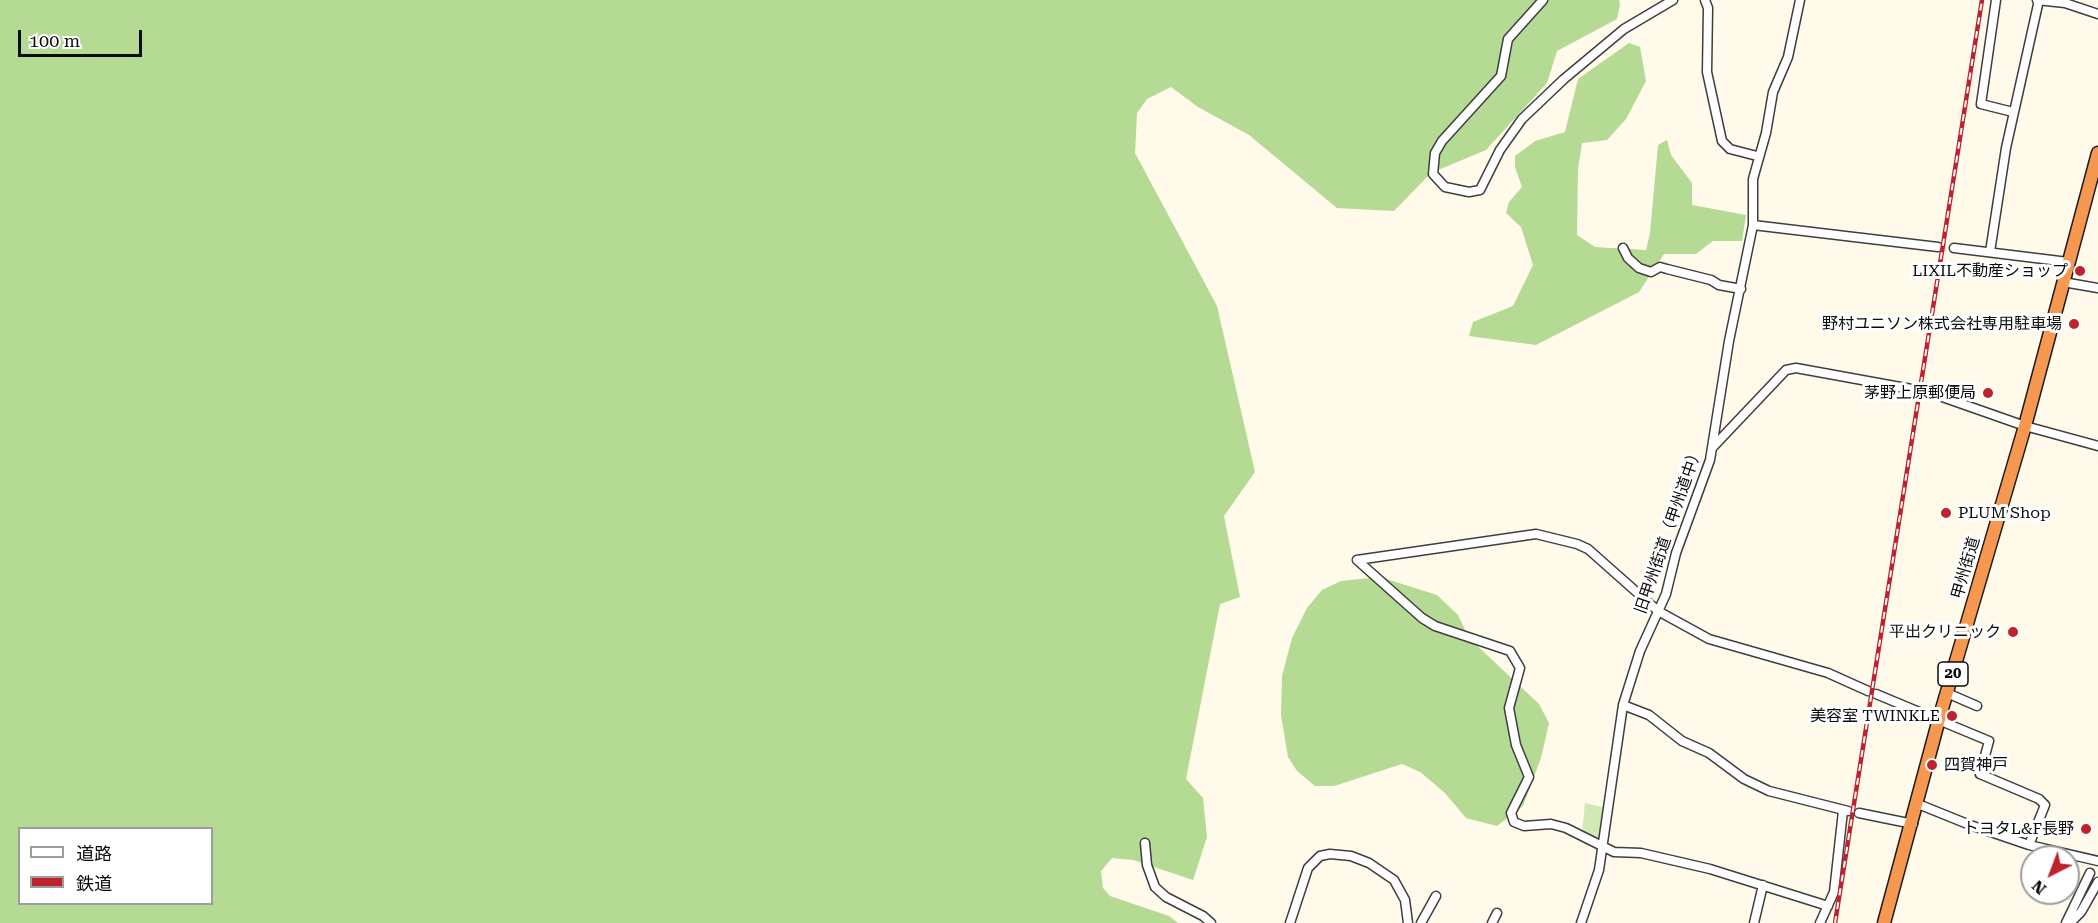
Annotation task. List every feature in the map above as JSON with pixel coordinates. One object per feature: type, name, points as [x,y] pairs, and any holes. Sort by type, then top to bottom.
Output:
[{"type":"highway","name":"甲州街道","points":[[1884,923],[1913,824],[1939,719],[2025,426],[2098,153]]},
{"type":"street","points":[[1543,0],[1508,39],[1501,76],[1442,141],[1435,153],[1433,174],[1445,187],[1469,192],[1480,190],[1500,150],[1522,119],[1564,79],[1624,29],[1673,0]]},
{"type":"street","points":[[1705,0],[1708,8],[1707,72],[1722,141],[1730,149],[1757,156]]},
{"type":"street","points":[[1713,447],[1729,340],[1754,225],[1753,179],[1757,156],[1763,146],[1773,92],[1788,57],[1800,0]]},
{"type":"street","points":[[1996,0],[1981,104],[2013,112]]},
{"type":"street","points":[[1989,252],[2013,112],[2038,0],[2065,3],[2098,14]]},
{"type":"street","points":[[1754,225],[1938,247]]},
{"type":"street","points":[[1623,248],[1628,258],[1639,268],[1651,272],[1660,267],[1711,280],[1719,285],[1741,289]]},
{"type":"street","points":[[1954,248],[2068,262]]},
{"type":"street","points":[[2063,282],[2098,288]]},
{"type":"street","name":"旧甲州街道（甲州道中）","points":[[1581,923],[1599,870],[1623,705],[1640,651],[1658,611],[1713,447],[1786,370],[1796,368],[1928,392],[2025,426]]},
{"type":"street","points":[[2025,426],[2098,446]]},
{"type":"street","points":[[1828,906],[1668,858],[1641,853],[1614,852],[1566,828],[1551,824],[1524,826],[1514,822],[1510,813],[1529,777],[1516,745],[1509,708],[1520,668],[1510,651],[1435,626],[1422,618],[1357,560],[1536,534],[1588,549],[1658,611],[1709,639],[1828,673],[1989,741],[1980,774],[2044,802],[2045,805],[2029,844]]},
{"type":"street","points":[[1947,693],[1977,706]]},
{"type":"street","points":[[1623,705],[1648,716],[1682,741],[1709,753],[1744,779],[1769,791],[1845,811],[1834,892],[1820,923]]},
{"type":"street","points":[[1918,804],[1970,825],[2029,844],[2098,861]]},
{"type":"street","points":[[1859,813],[1913,824]]},
{"type":"street","points":[[1145,843],[1147,865],[1155,887],[1166,897],[1203,916],[1211,923]]},
{"type":"street","points":[[1290,923],[1308,867],[1320,856],[1330,854],[1352,856],[1369,863],[1394,880],[1406,900],[1408,923]]},
{"type":"street","points":[[2068,923],[2090,873]]},
{"type":"street","points":[[2068,923],[2081,912],[2098,882]]},
{"type":"street","points":[[1754,923],[1763,885]]},
{"type":"street","points":[[1421,923],[1436,896]]},
{"type":"street","points":[[1492,923],[1497,914]]},
{"type":"green space","points":[[0,0],[1619,0],[1617,19],[1557,51],[1547,83],[1486,150],[1431,173],[1394,211],[1337,208],[1249,135],[1198,107],[1171,87],[1147,99],[1137,113],[1135,153],[1217,306],[1255,472],[1224,516],[1240,597],[1220,604],[1186,779],[1203,798],[1207,837],[1193,880],[1133,860],[1112,858],[1101,871],[1103,888],[1110,896],[1169,916],[1178,923],[0,923]]},
{"type":"green space","points":[[1629,43],[1640,47],[1646,81],[1626,119],[1607,140],[1582,143],[1578,169],[1577,235],[1595,247],[1646,250],[1650,233],[1658,145],[1667,140],[1671,155],[1692,183],[1692,205],[1746,215],[1742,241],[1713,241],[1696,254],[1664,254],[1639,292],[1536,345],[1469,336],[1473,322],[1513,306],[1533,265],[1521,227],[1506,213],[1509,202],[1522,187],[1515,167],[1515,156],[1535,141],[1565,132],[1578,79]]},
{"type":"green space","points":[[1380,577],[1437,595],[1458,615],[1469,638],[1539,704],[1549,723],[1541,758],[1523,806],[1497,826],[1466,818],[1445,793],[1420,772],[1402,764],[1334,786],[1315,786],[1297,771],[1288,757],[1281,715],[1282,676],[1292,638],[1307,608],[1322,590],[1341,581]]},
{"type":"green space","points":[[1585,803],[1606,808],[1599,841],[1582,834]]},
{"type":"tunnel","points":[[1938,247],[1954,248]]},
{"type":"railway","points":[[1835,923],[1982,0]]},
{"type":"place","name":"LIXIL不動産ショップ","points":[[2080,271]]},
{"type":"place","name":"野村ユニソン株式会社専用駐車場","points":[[2074,324]]},
{"type":"place","name":"茅野上原郵便局","points":[[1988,393]]},
{"type":"place","name":"PLUM Shop","points":[[1946,513]]},
{"type":"place","name":"平出クリニック","points":[[2013,632]]},
{"type":"place","name":"美容室 TWINKLE","points":[[1952,716]]},
{"type":"place","name":"四賀神戸","points":[[1932,765]]},
{"type":"place","name":"トヨタL&F長野","points":[[2086,829]]}]
